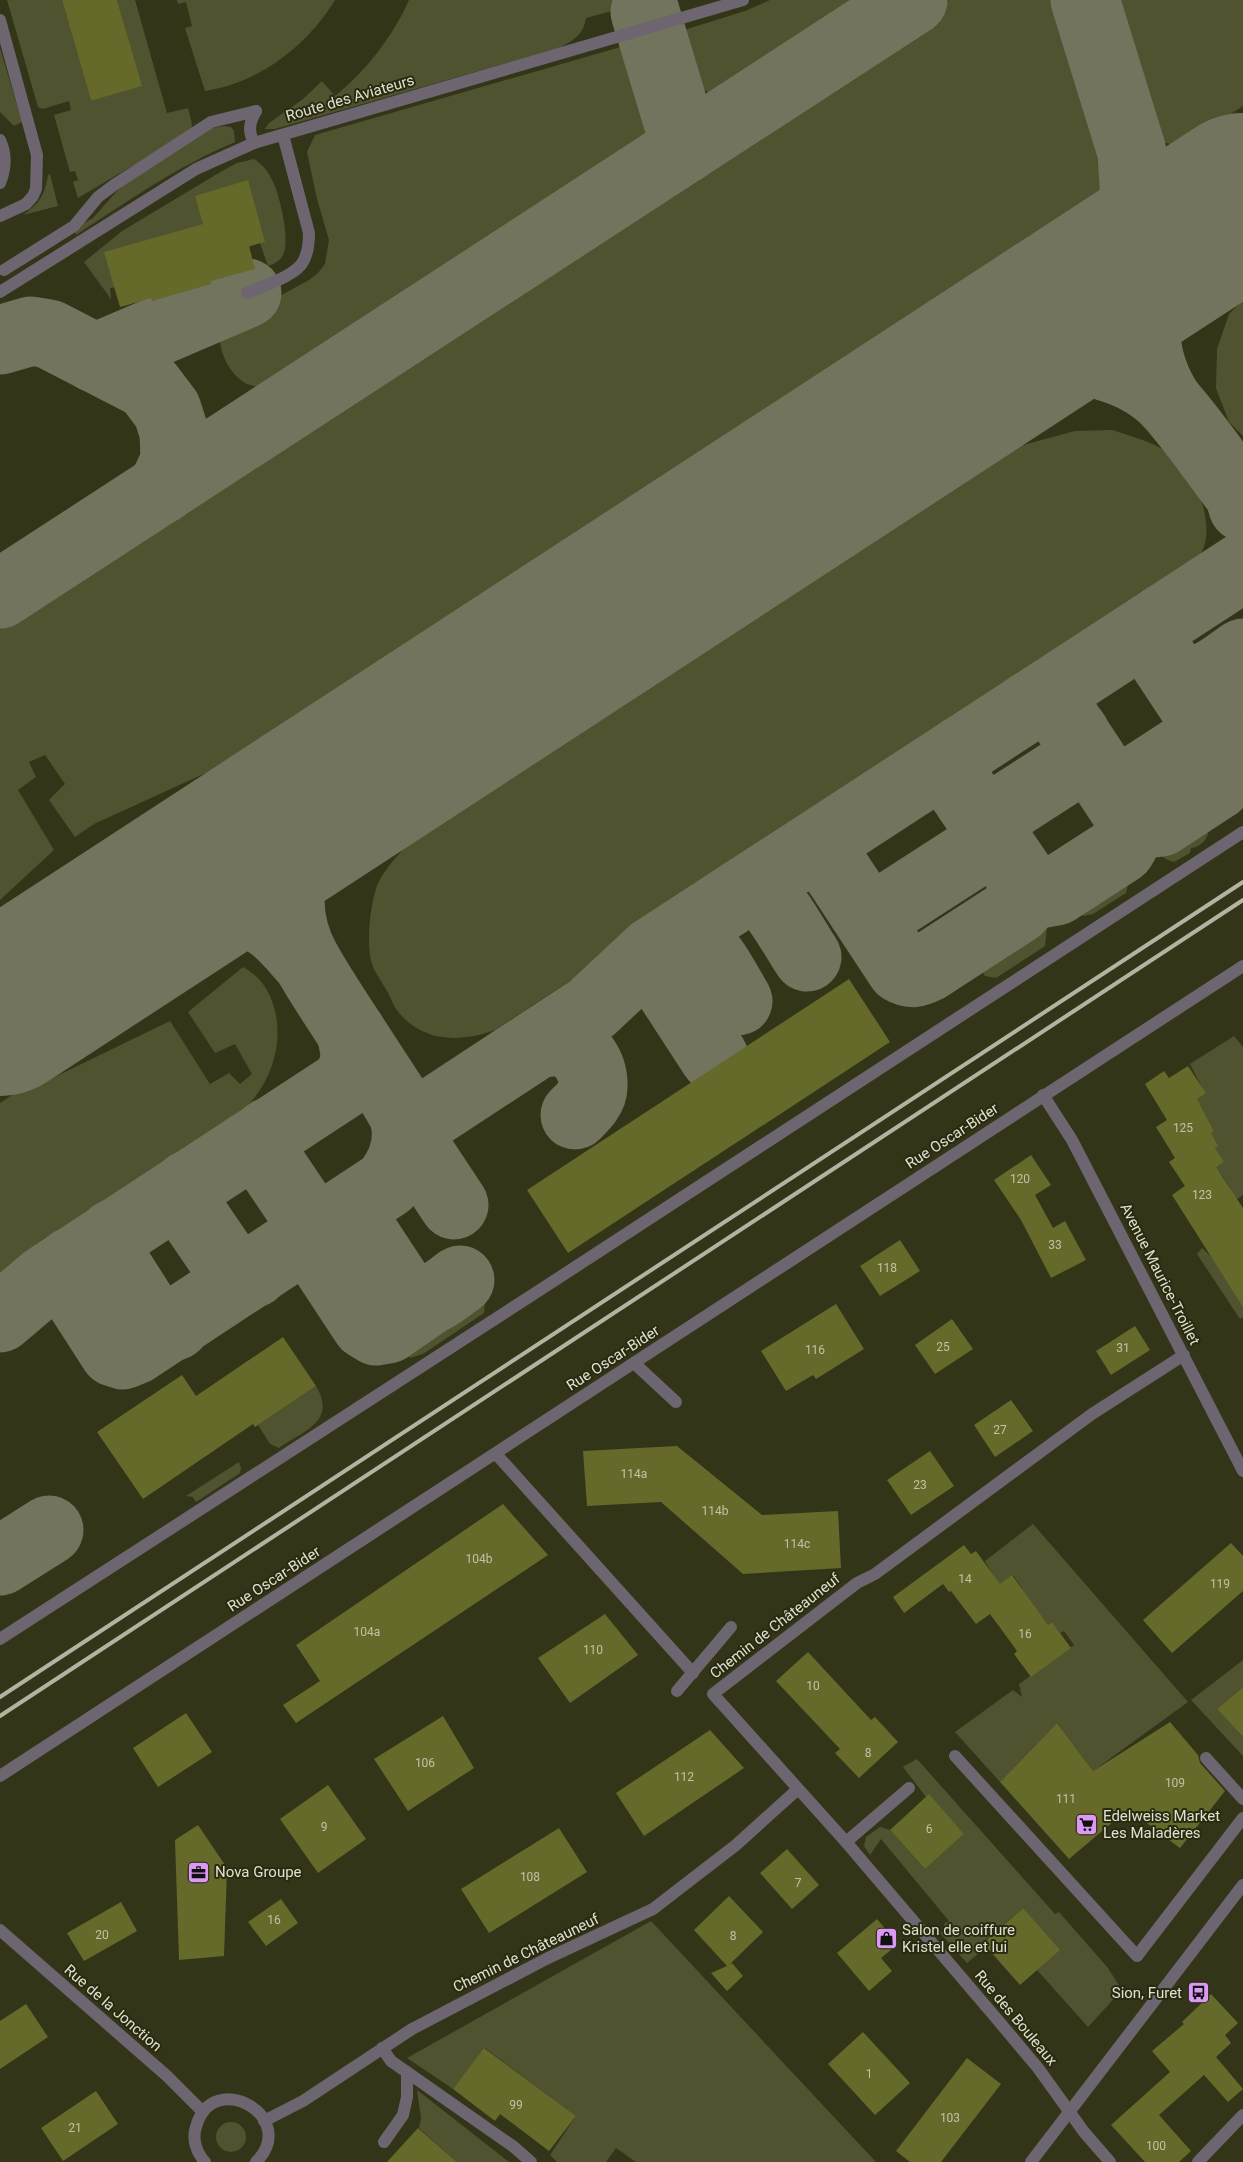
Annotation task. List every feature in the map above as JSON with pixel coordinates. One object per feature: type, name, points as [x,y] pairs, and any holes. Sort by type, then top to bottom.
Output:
[{"type":"street","name":"Route des Aviateurs","points":[[0,292],[196,169],[254,143],[743,0]]},
{"type":"street","points":[[0,20],[37,155],[36,189],[33,196],[26,204],[0,216]]},
{"type":"street","points":[[14,283],[2,268],[74,226],[98,197],[211,122],[256,111],[249,128],[254,143]]},
{"type":"street","points":[[247,293],[296,270],[304,261],[308,246],[310,234],[283,135]]},
{"type":"street","points":[[0,140],[4,150],[5,169],[0,183]]},
{"type":"street","points":[[0,1639],[1243,832]]},
{"type":"street","name":"Rue Oscar-Bider","points":[[0,1776],[1243,966]]},
{"type":"street","name":"Avenue Maurice-Troillet","points":[[1044,1095],[1072,1140],[1243,1472]]},
{"type":"street","name":"Chemin de Châteauneuf","points":[[264,2121],[303,2100],[412,2028],[548,1958],[653,1909],[736,1845],[798,1789],[713,1694],[857,1583],[875,1574],[1092,1414],[1184,1355]]},
{"type":"street","points":[[634,1363],[676,1402]]},
{"type":"street","name":"Chemin de Châteauneuf","points":[[496,1454],[693,1673]]},
{"type":"street","points":[[677,1691],[731,1627]]},
{"type":"street","points":[[955,1756],[1137,1956],[1243,1818]]},
{"type":"street","points":[[1206,1758],[1243,1799]]},
{"type":"street","points":[[846,1842],[909,1788]]},
{"type":"street","name":"Rue des Bouleaux","points":[[798,1789],[846,1842],[1038,2068],[1084,2132],[1110,2162]]},
{"type":"street","points":[[1031,2162],[1243,1885]]},
{"type":"street","name":"Rue de la Jonction","points":[[0,1930],[167,2076],[203,2112]]},
{"type":"street","points":[[382,2048],[391,2061],[531,2162]]},
{"type":"street","points":[[384,2142],[403,2116],[407,2097],[407,2072]]},
{"type":"street","points":[[205,2162],[198,2151],[195,2138],[197,2122],[203,2112],[214,2103],[233,2099],[252,2106],[264,2121],[267,2139],[265,2150],[259,2161]]},
{"type":"street","points":[[1198,2162],[1243,2115]]},
{"type":"green space","points":[[7,0],[62,0],[91,101],[141,86],[117,0],[135,0],[167,113],[188,108],[192,124],[191,131],[78,198],[73,182],[78,180],[75,171],[70,172],[54,115],[71,110],[69,101],[43,109],[38,107]]},
{"type":"green space","points":[[177,0],[335,0],[324,17],[296,47],[280,60],[244,80],[225,87],[205,91],[185,28],[192,26],[186,2],[178,4]]},
{"type":"green space","points":[[409,0],[653,0],[586,18],[580,33],[569,43],[559,48],[275,129],[265,129],[269,123],[303,99],[322,81],[335,96],[357,76],[378,52],[395,27]]},
{"type":"green space","points":[[770,0],[877,0],[728,97],[718,97],[698,87],[681,31],[745,11]]},
{"type":"green space","points":[[949,0],[1055,0],[1072,21],[1111,158],[1111,175],[1101,199],[256,750],[94,824],[75,837],[49,800],[65,784],[45,755],[29,762],[36,777],[18,790],[54,850],[0,900],[0,617]]},
{"type":"green space","points":[[1109,0],[1243,0],[1243,106],[1189,141],[1173,145],[1154,139],[1141,121]]},
{"type":"green space","points":[[624,46],[647,129],[647,149],[286,384],[259,387],[250,385],[236,376],[223,354],[220,329],[309,280],[325,264],[329,240],[317,199],[307,152],[315,135]]},
{"type":"green space","points":[[0,48],[22,122],[14,126],[0,112]]},
{"type":"green space","points":[[231,127],[234,131],[235,142],[173,173],[76,235],[74,229],[93,218],[125,182],[212,128]]},
{"type":"green space","points":[[254,159],[268,173],[280,203],[286,238],[283,255],[280,259],[268,266],[260,243],[249,247],[255,269],[152,301],[151,298],[124,306],[118,287],[110,288],[111,299],[84,262],[122,231],[222,171],[237,163]]},
{"type":"green space","points":[[50,174],[58,206],[23,215],[41,198],[48,175]]},
{"type":"green space","points":[[1243,300],[1243,436],[1229,422],[1216,388],[1217,349],[1229,314]]},
{"type":"green space","points":[[1112,430],[1160,447],[1166,451],[1184,468],[1198,492],[1206,518],[1205,543],[1198,560],[1177,583],[495,1030],[470,1037],[457,1038],[432,1035],[410,1024],[398,1012],[375,971],[370,956],[369,928],[372,908],[378,883],[390,864],[429,823],[998,452],[1075,431]]},
{"type":"green space","points":[[1197,814],[1202,814],[1206,819],[1209,830],[1202,844],[1191,848],[1190,853],[1174,862],[1163,857],[1159,851],[1157,840]]},
{"type":"green space","points":[[1113,869],[1121,872],[1126,877],[1126,893],[1093,914],[1084,916],[1071,907],[1068,897]]},
{"type":"green space","points":[[1036,918],[1042,919],[1047,929],[1045,946],[996,978],[985,976],[978,965],[977,956]]},
{"type":"green space","points":[[243,967],[255,975],[264,985],[273,1004],[277,1022],[277,1045],[272,1067],[255,1097],[228,1124],[195,1148],[132,1192],[0,1277],[0,1103],[29,1084],[32,1088],[170,1021],[210,1084],[229,1073],[240,1084],[252,1074],[235,1044],[215,1053],[188,1012]]},
{"type":"green space","points":[[1234,1036],[1243,1047],[1243,1195],[1234,1201],[1229,1186],[1219,1171],[1213,1175],[1215,1148],[1217,1146],[1209,1134],[1214,1131],[1200,1105],[1191,1103],[1205,1093],[1190,1064]]},
{"type":"green space","points":[[1202,1248],[1243,1286],[1243,1317],[1240,1319],[1197,1254]]},
{"type":"green space","points":[[471,1285],[477,1288],[485,1300],[484,1313],[423,1354],[410,1358],[394,1334]]},
{"type":"green space","points":[[316,1386],[322,1398],[323,1408],[315,1423],[308,1430],[279,1448],[270,1444],[258,1425]]},
{"type":"green space","points":[[239,1462],[240,1473],[196,1502],[193,1497],[186,1496]]},
{"type":"green space","points":[[1033,1524],[1188,1702],[1093,1771],[1057,1723],[1000,1782],[955,1732],[1013,1690],[1022,1697],[1019,1684],[1074,1645],[1064,1631],[1060,1633],[1052,1622],[1048,1625],[1018,1591],[1022,1588],[1013,1575],[995,1588],[993,1575],[985,1561]]},
{"type":"green space","points":[[1243,1660],[1243,1687],[1217,1709],[1243,1737],[1243,1756],[1191,1700]]},
{"type":"green space","points":[[917,1759],[1055,1914],[1059,1912],[1108,1968],[1122,1990],[1088,2027],[1037,1970],[1023,1908],[983,1942],[986,1947],[967,1963],[940,1933],[944,1929],[944,1924],[949,1921],[881,1839],[870,1855],[864,1846],[866,1837],[880,1827],[890,1830],[925,1869],[964,1834],[929,1795],[926,1797],[903,1767]]},
{"type":"green space","points":[[651,1921],[876,2162],[636,2162],[616,2148],[606,2162],[557,2162],[550,2155],[576,2116],[485,2048],[453,2089],[407,2058]]},
{"type":"green space","points":[[417,2090],[509,2162],[457,2162],[419,2128],[421,2118]]},
{"type":"green space","points":[[231,2122],[237,2123],[245,2131],[245,2143],[237,2151],[231,2152],[225,2151],[217,2143],[216,2137],[217,2131],[225,2123]]},
{"type":"building","points":[[62,0],[117,0],[142,86],[91,101]]},
{"type":"building","points":[[248,180],[265,242],[249,246],[255,269],[211,281],[211,284],[152,301],[151,298],[120,307],[104,252],[203,224],[195,196]]},
{"type":"building","points":[[849,979],[890,1042],[568,1253],[527,1190]]},
{"type":"building","points":[[1188,1066],[1206,1093],[1197,1099],[1214,1131],[1211,1133],[1218,1146],[1215,1148],[1224,1162],[1216,1167],[1243,1208],[1243,1307],[1172,1195],[1185,1186],[1169,1162],[1175,1158],[1156,1127],[1167,1120],[1145,1084],[1164,1071],[1169,1078]]},
{"type":"building","points":[[1031,1155],[1051,1185],[1035,1195],[1053,1228],[1065,1221],[1086,1260],[1051,1278],[1021,1220],[994,1180]]},
{"type":"building","points":[[900,1240],[920,1271],[880,1296],[860,1266]]},
{"type":"building","points":[[836,1304],[864,1349],[816,1379],[813,1375],[786,1391],[761,1351]]},
{"type":"building","points":[[952,1319],[973,1349],[935,1374],[915,1345]]},
{"type":"building","points":[[1135,1326],[1150,1350],[1111,1375],[1096,1351]]},
{"type":"building","points":[[283,1337],[316,1386],[255,1427],[253,1424],[143,1499],[97,1432],[182,1375],[196,1396]]},
{"type":"building","points":[[1011,1400],[1033,1431],[995,1457],[974,1425]]},
{"type":"building","points":[[677,1446],[762,1515],[838,1511],[841,1568],[743,1574],[661,1502],[587,1506],[583,1451]]},
{"type":"building","points":[[930,1451],[954,1486],[911,1515],[887,1480]]},
{"type":"building","points":[[503,1504],[548,1555],[296,1723],[283,1705],[320,1681],[296,1645]]},
{"type":"building","points":[[1231,1543],[1243,1556],[1243,1591],[1172,1653],[1143,1620]]},
{"type":"building","points":[[964,1545],[971,1554],[976,1551],[1000,1584],[1012,1575],[1048,1625],[1052,1622],[1071,1648],[1031,1677],[1014,1654],[1017,1651],[990,1614],[976,1624],[951,1591],[949,1592],[943,1584],[904,1613],[893,1597]]},
{"type":"building","points":[[605,1614],[638,1655],[570,1703],[538,1658]]},
{"type":"building","points":[[808,1652],[871,1720],[875,1717],[898,1742],[859,1778],[835,1753],[840,1749],[776,1681]]},
{"type":"building","points":[[1243,1687],[1243,1737],[1217,1709]]},
{"type":"building","points":[[186,1713],[212,1752],[158,1787],[133,1748]]},
{"type":"building","points":[[443,1716],[474,1768],[408,1811],[374,1759]]},
{"type":"building","points":[[1170,1722],[1198,1755],[1200,1763],[1225,1791],[1180,1848],[1128,1809],[1069,1859],[1000,1782],[1057,1723],[1093,1771]]},
{"type":"building","points":[[710,1730],[744,1768],[644,1836],[616,1793]]},
{"type":"building","points":[[328,1785],[366,1839],[318,1873],[280,1819]]},
{"type":"building","points":[[929,1794],[964,1834],[925,1869],[890,1830]]},
{"type":"building","points":[[198,1825],[227,1868],[224,1956],[179,1960],[175,1840]]},
{"type":"building","points":[[559,1828],[587,1872],[489,1933],[461,1889]]},
{"type":"building","points":[[787,1849],[819,1885],[792,1909],[760,1873]]},
{"type":"building","points":[[729,1896],[763,1932],[729,1965],[732,1963],[743,1976],[727,1991],[711,1973],[727,1966],[694,1930]]},
{"type":"building","points":[[281,1899],[298,1923],[266,1946],[248,1922]]},
{"type":"building","points":[[121,1902],[137,1931],[84,1961],[67,1933]]},
{"type":"building","points":[[1023,1908],[1060,1950],[1020,1985],[983,1943]]},
{"type":"building","points":[[877,1919],[898,1944],[881,1958],[892,1971],[869,1991],[837,1953]]},
{"type":"building","points":[[1211,1994],[1238,2023],[1225,2035],[1231,2043],[1216,2057],[1243,2089],[1228,2102],[1204,2075],[1159,2115],[1191,2151],[1179,2162],[1145,2162],[1111,2125],[1170,2072],[1152,2051],[1184,2024],[1182,2022]]},
{"type":"building","points":[[26,2004],[48,2037],[0,2069],[0,2021]]},
{"type":"building","points":[[863,2032],[910,2083],[875,2115],[828,2064]]},
{"type":"building","points":[[484,2048],[576,2116],[549,2151],[500,2114],[495,2121],[453,2089]]},
{"type":"building","points":[[967,2058],[1001,2084],[941,2162],[910,2162],[896,2151]]},
{"type":"building","points":[[96,2091],[118,2124],[63,2161],[41,2128]]},
{"type":"building","points":[[418,2128],[457,2162],[387,2162]]},
{"type":"taxiway","points":[[0,594],[913,0]]},
{"type":"taxiway","points":[[1080,306],[1119,258],[1133,220],[1135,201],[1132,152],[1085,0]]},
{"type":"taxiway","points":[[645,12],[686,148]]},
{"type":"taxiway","points":[[1169,403],[1159,386],[1147,348],[1147,310],[1152,291],[1160,273],[1172,256],[1186,241],[1212,219]]},
{"type":"taxiway","points":[[95,358],[247,293]]},
{"type":"taxiway","points":[[0,340],[31,331],[49,334],[148,385],[167,410],[174,432],[175,461],[162,489]]},
{"type":"taxiway","points":[[950,390],[990,372],[1029,361],[1069,359],[1089,362],[1119,371],[1149,386],[1169,403],[1239,494],[1243,507]]},
{"type":"taxiway","points":[[406,1146],[417,1126],[426,1117],[592,1008],[652,952],[1243,567]]},
{"type":"taxiway","points":[[1129,816],[1145,824],[1161,822],[1216,786],[1225,770],[1224,752],[1158,652],[1156,635],[1164,618]]},
{"type":"taxiway","points":[[1173,674],[1183,678],[1202,678],[1218,671],[1243,653]]},
{"type":"taxiway","points":[[962,750],[955,766],[958,784],[1028,887],[1045,893],[1056,891],[1121,849],[1130,825],[1129,816],[1063,716],[1051,707],[1029,706]]},
{"type":"taxiway","points":[[1103,777],[1115,783],[1133,782],[1190,745],[1197,732],[1199,713],[1217,720],[1234,716]]},
{"type":"taxiway","points":[[970,802],[988,811],[1006,808],[1068,768],[1076,756],[1075,733]]},
{"type":"taxiway","points":[[377,763],[324,809],[299,850],[291,887],[290,905],[293,924],[298,942],[309,966],[392,1095],[403,1114],[411,1140],[454,1205]]},
{"type":"taxiway","points":[[863,911],[882,912],[975,852],[985,839],[986,826]]},
{"type":"taxiway","points":[[797,858],[815,857],[832,864],[901,969],[911,973],[927,968],[1018,909],[1023,902],[1024,896],[1022,881]]},
{"type":"taxiway","points":[[742,893],[760,894],[765,897],[782,917],[807,957]]},
{"type":"taxiway","points":[[91,951],[158,913],[180,905],[207,904],[234,908],[259,918],[288,941],[305,960]]},
{"type":"taxiway","points":[[674,938],[692,939],[697,942],[708,953],[738,1001]]},
{"type":"taxiway","points":[[634,969],[650,969],[664,980],[714,1057]]},
{"type":"taxiway","points":[[0,1318],[46,1279],[344,1084],[352,1070],[355,1059],[351,1032]]},
{"type":"taxiway","points":[[539,1043],[557,1042],[567,1044],[579,1052],[588,1064],[593,1079],[593,1091],[587,1102],[575,1115]]},
{"type":"taxiway","points":[[71,1262],[68,1270],[69,1282],[114,1352],[123,1355],[135,1350],[387,1184],[402,1158],[406,1144],[406,1128]]},
{"type":"taxiway","points":[[269,1132],[264,1150],[268,1160],[309,1221],[318,1225],[329,1224]]},
{"type":"taxiway","points":[[188,1185],[185,1198],[189,1209],[232,1272],[242,1276],[254,1273]]},
{"type":"taxiway","points":[[360,1203],[357,1223],[407,1299],[414,1302],[428,1301],[460,1280]]},
{"type":"taxiway","points":[[320,1230],[316,1242],[318,1252],[366,1325],[376,1331],[388,1329],[427,1302]]},
{"type":"taxiway","points":[[113,1234],[108,1244],[110,1255],[154,1324],[175,1326]]},
{"type":"taxiway","points":[[0,1561],[49,1530]]},
{"type":"runway","points":[[0,1010],[1243,199]]},
{"type":"railway","points":[[0,1697],[1243,882]]},
{"type":"railway","points":[[0,1716],[1243,900]]},
{"type":"place","name":"Edelweiss Market Les Maladères","points":[[1087,1825]]},
{"type":"place","name":"Nova Groupe","points":[[199,1872]]},
{"type":"place","name":"Salon de coiffure Kristel elle et lui","points":[[886,1939]]},
{"type":"place","name":"Sion, Furet","points":[[1198,1993]]}]
